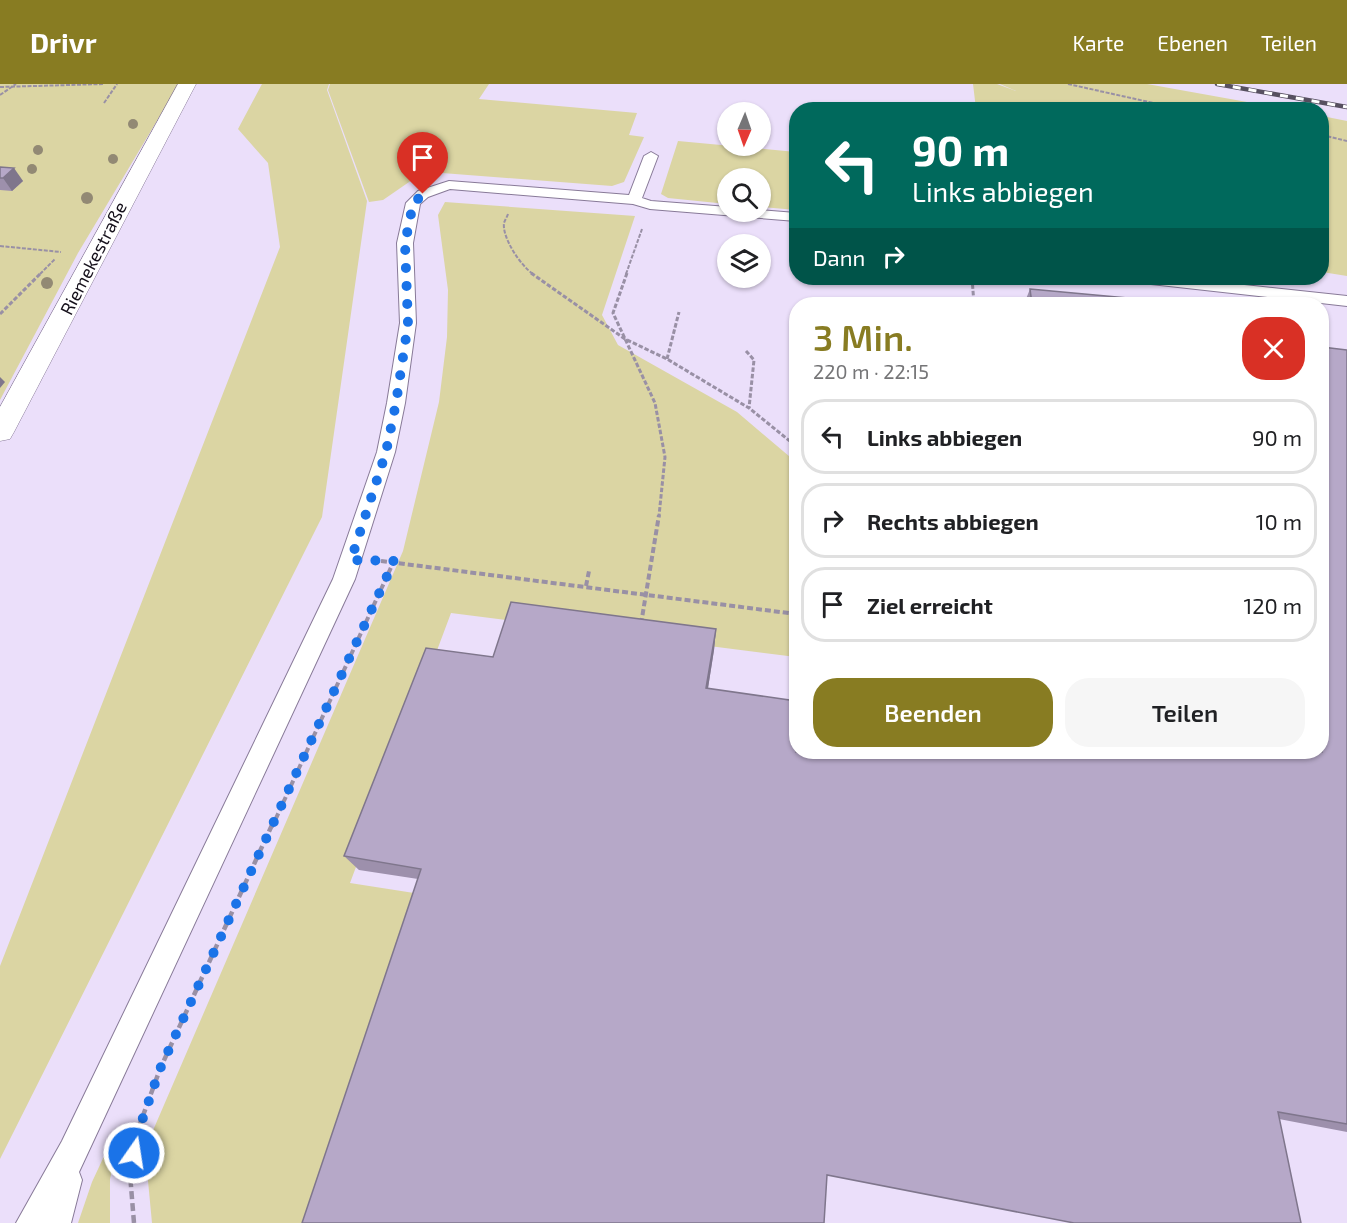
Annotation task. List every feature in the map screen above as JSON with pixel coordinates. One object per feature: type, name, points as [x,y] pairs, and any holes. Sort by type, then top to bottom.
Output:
[{"type":"street","name":"Riemekestraße","points":[[0,432],[187,84]]},
{"type":"lane","points":[[642,203],[651,156]]},
{"type":"lane","points":[[32,1223],[73,1152],[344,579],[386,452],[396,403],[408,324],[405,243],[413,204],[423,194],[449,185],[717,211]]},
{"type":"lane","points":[[771,215],[789,216]]},
{"type":"lane","points":[[1204,285],[1311,297]]},
{"type":"lane","points":[[1329,299],[1347,301]]},
{"type":"lane","points":[[56,1223],[73,1152]]},
{"type":"path","points":[[0,95],[16,84]]},
{"type":"path","points":[[0,87],[104,84]]},
{"type":"path","points":[[104,103],[117,84]]},
{"type":"path","points":[[1068,84],[1145,102]]},
{"type":"path","points":[[1329,137],[1347,141]]},
{"type":"path","points":[[516,191],[504,224],[506,236],[527,270],[625,339],[668,358],[749,408],[789,440]]},
{"type":"path","points":[[641,626],[648,594],[662,496],[665,457],[655,403],[613,313],[642,203]]},
{"type":"path","points":[[0,246],[97,253]]},
{"type":"path","points":[[0,314],[62,252]]},
{"type":"path","points":[[668,358],[679,312]]},
{"type":"path","points":[[746,351],[754,360],[749,408]]},
{"type":"path","points":[[351,560],[394,561],[789,613]]},
{"type":"path","points":[[134,1223],[130,1174],[138,1132],[160,1069],[394,561]]},
{"type":"path","points":[[586,586],[589,571]]},
{"type":"shaded area","points":[[0,84],[179,84],[78,253],[0,400]]},
{"type":"shaded area","points":[[262,84],[329,84],[327,90],[367,201],[322,517],[0,1159],[0,966],[280,247],[268,163],[238,129]]},
{"type":"shaded area","points":[[330,84],[489,84],[479,99],[637,113],[629,135],[644,137],[624,182],[612,186],[442,173],[412,180],[383,200],[369,202],[328,90]]},
{"type":"shaded area","points":[[973,84],[997,84],[1016,91],[1000,84],[1147,84],[1247,102],[975,102]]},
{"type":"shaded area","points":[[1329,117],[1347,121],[1347,276],[1329,273]]},
{"type":"shaded area","points":[[678,141],[717,145],[717,156],[771,156],[771,150],[789,151],[789,209],[771,208],[771,168],[717,168],[717,203],[668,198],[661,194]]},
{"type":"shaded area","points":[[445,202],[635,216],[602,315],[618,345],[737,412],[789,456],[789,656],[451,613],[350,883],[414,893],[307,1223],[152,1223],[145,1149],[403,551],[439,402],[447,337],[448,290],[438,215]]},
{"type":"shaded area","points":[[113,1137],[120,1137],[110,1179],[110,1223],[78,1223],[92,1182]]},
{"type":"building","points":[[0,167],[14,168],[0,178]]},
{"type":"building","points":[[1030,289],[1117,297],[1031,297]]},
{"type":"building","points":[[1329,348],[1347,350],[1347,1124],[1278,1112],[1301,1223],[1074,1223],[827,1175],[824,1223],[302,1223],[421,869],[344,856],[426,648],[493,657],[511,602],[716,629],[706,688],[789,700],[789,759],[1329,759]]},
{"type":"railway","points":[[1217,84],[1319,102]]},
{"type":"railway","points":[[1329,104],[1347,107]]},
{"type":"route","points":[[134,1153],[138,1132],[160,1069],[394,561],[351,560],[386,452],[396,403],[408,324],[405,243],[413,204],[423,194]]}]
